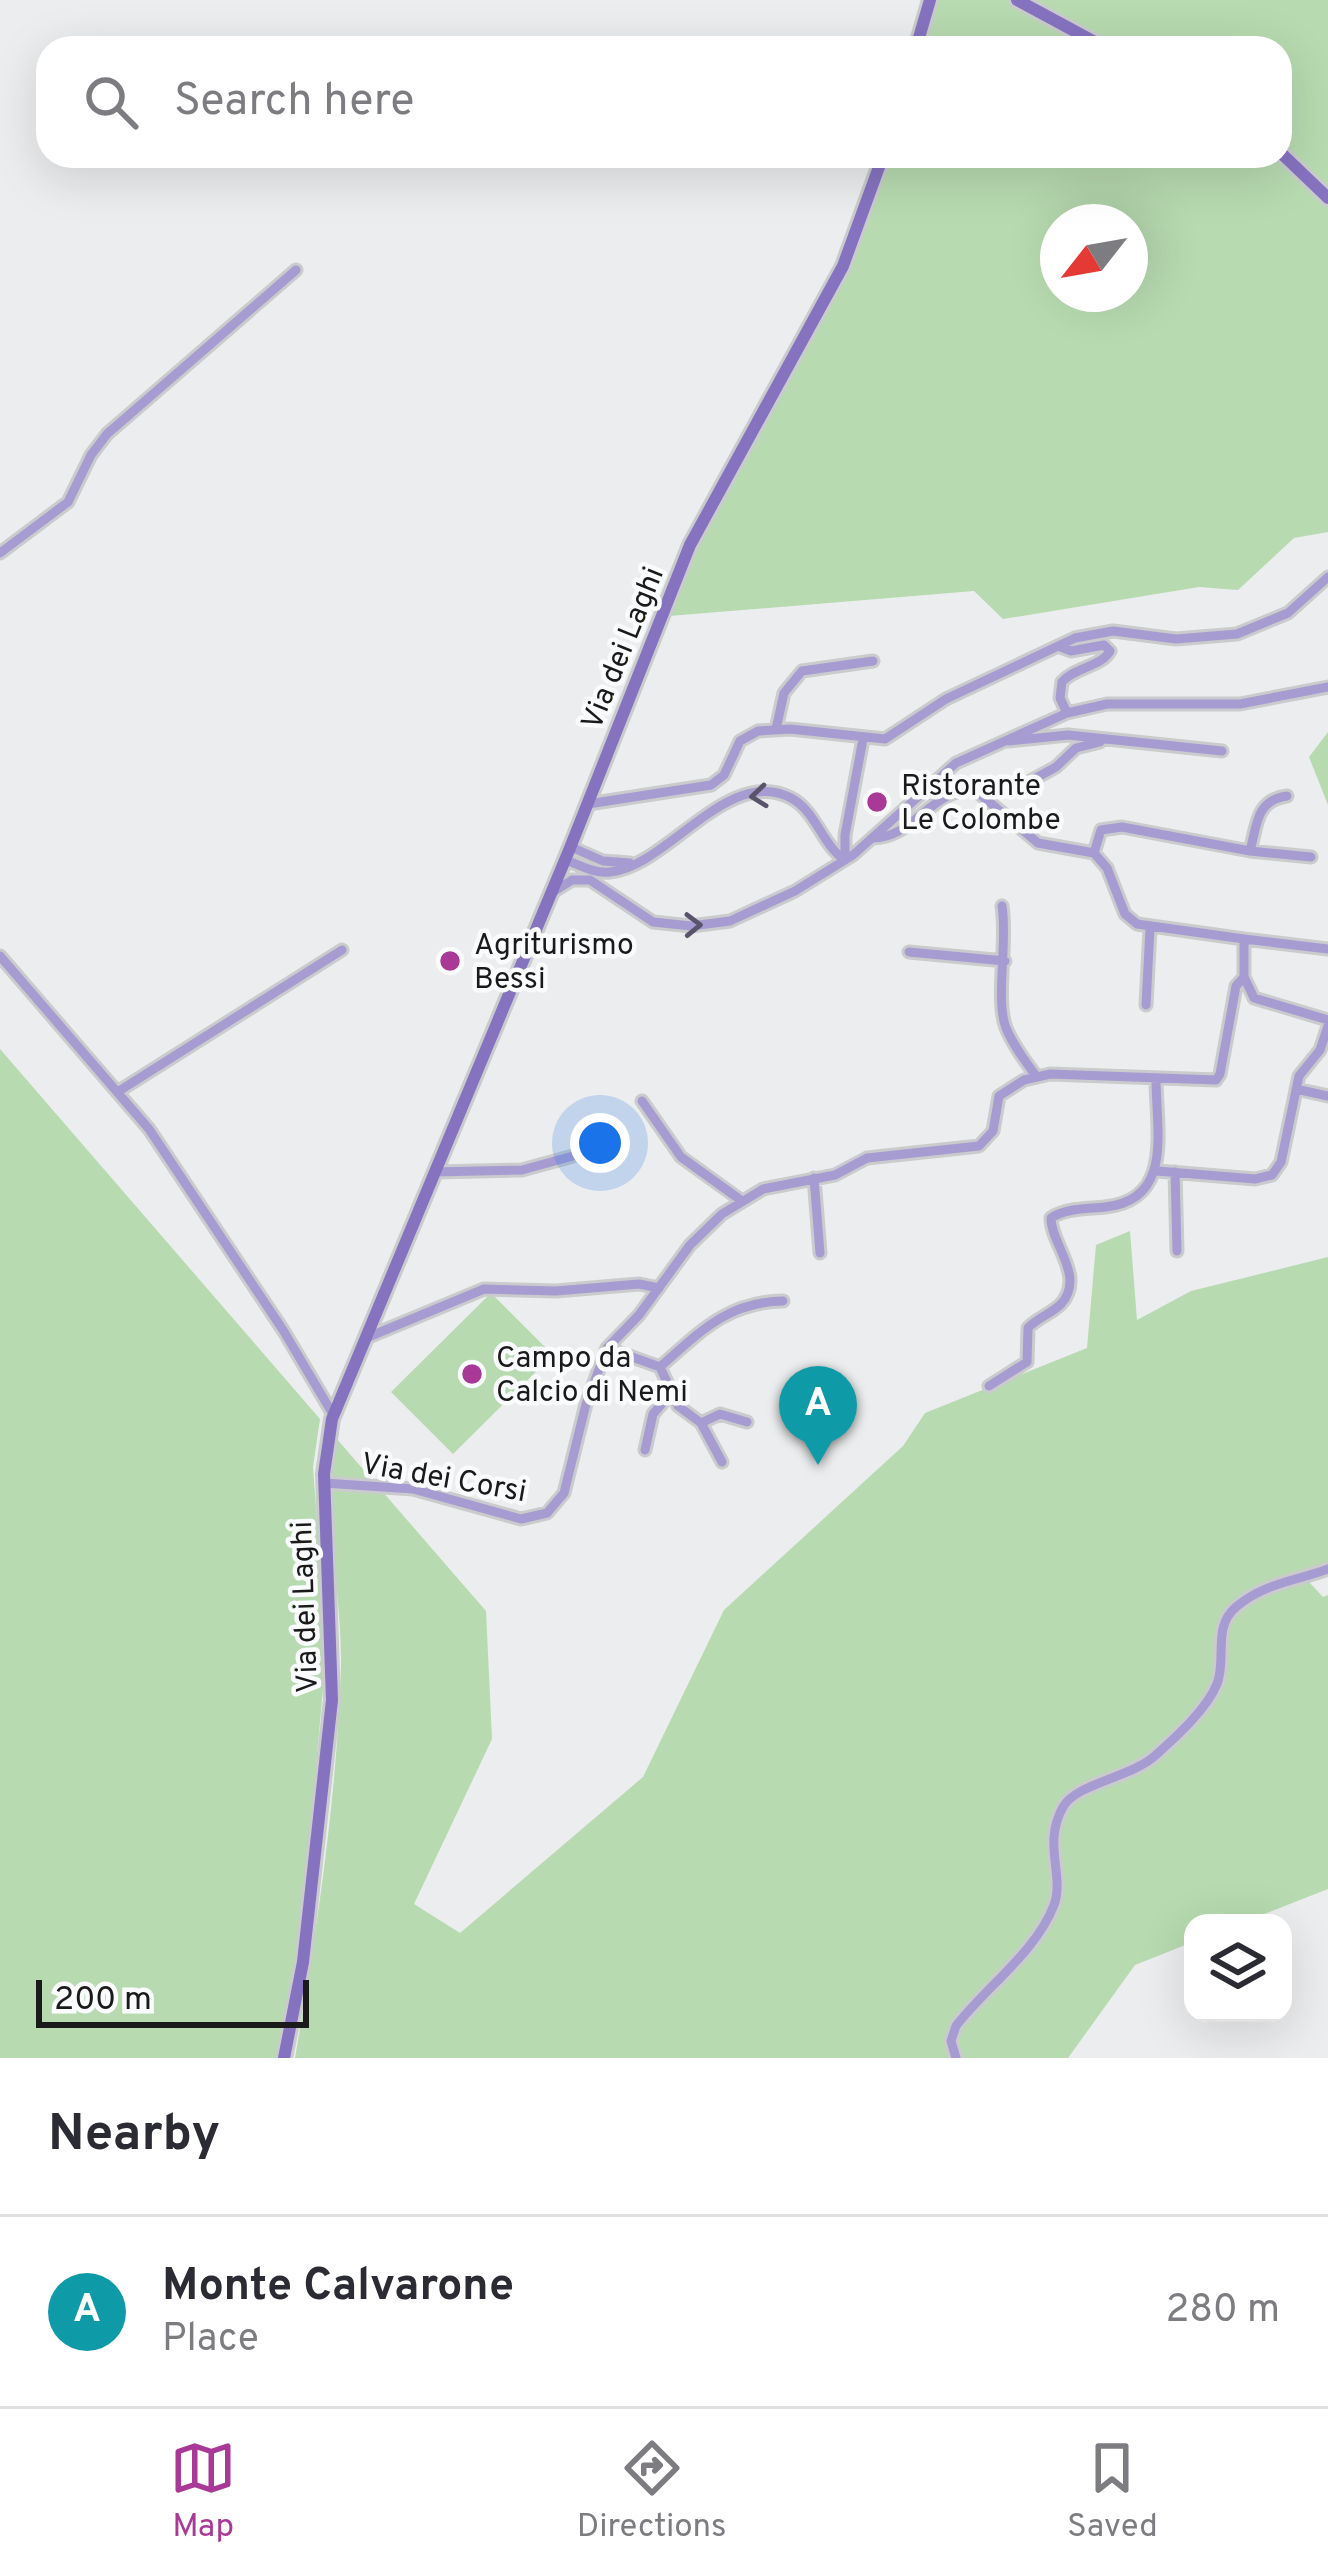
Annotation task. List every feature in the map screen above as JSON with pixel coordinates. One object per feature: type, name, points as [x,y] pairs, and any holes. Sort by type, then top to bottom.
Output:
[{"type":"main road","points":[[920,36],[930,0]]},
{"type":"main road","points":[[1018,0],[1084,36]]},
{"type":"main road","points":[[1292,164],[1328,198]]},
{"type":"main road","name":"Via dei Laghi","points":[[284,2058],[303,1962],[333,1688],[324,1483],[334,1416],[698,527],[843,266],[879,168]]},
{"type":"street","points":[[0,554],[68,502],[107,434],[296,270]]},
{"type":"street","points":[[588,804],[711,785],[724,775],[744,738],[776,729],[880,740],[895,735],[946,699],[1058,646],[1107,632],[1176,639],[1230,635],[1288,613],[1328,577]]},
{"type":"street","points":[[1058,646],[1071,651],[1101,644],[1110,651],[1108,657],[1065,679],[1060,698],[1066,712]]},
{"type":"street","points":[[776,729],[784,693],[802,671],[873,661]]},
{"type":"street","points":[[566,858],[648,920],[704,926],[754,911],[845,860],[939,775],[992,744],[1066,712],[1107,704],[1232,705],[1328,687]]},
{"type":"street","points":[[992,744],[1060,735],[1222,751]]},
{"type":"street","points":[[1060,735],[1069,754]]},
{"type":"street","points":[[845,860],[863,739]]},
{"type":"street","points":[[1014,790],[1083,746],[1112,740]]},
{"type":"street","points":[[873,838],[890,836],[946,796],[969,789],[993,803],[1038,843],[1094,853],[1107,868],[1125,914],[1150,928],[1328,949]]},
{"type":"street","points":[[566,858],[602,872],[635,863],[710,814],[759,792],[797,802],[830,849],[845,860]]},
{"type":"street","points":[[1250,851],[1263,805],[1287,796]]},
{"type":"street","points":[[1094,853],[1101,830],[1122,827],[1250,851],[1311,857]]},
{"type":"street","points":[[551,893],[572,880],[590,880]]},
{"type":"street","points":[[1002,906],[1005,1025],[1036,1076],[1204,1083],[1219,1078],[1235,989],[1244,977]]},
{"type":"street","points":[[1147,1005],[1150,928]]},
{"type":"street","points":[[1157,1171],[1255,1179],[1272,1174],[1281,1162],[1301,1072],[1322,1048],[1328,1023],[1261,1001],[1249,992],[1244,939]]},
{"type":"street","points":[[119,1091],[342,950]]},
{"type":"street","points":[[909,952],[1005,961]]},
{"type":"street","name":"Via dei Corsi","points":[[0,956],[154,1135],[334,1416]]},
{"type":"street","name":"Via dei Corsi","points":[[324,1483],[413,1490],[521,1519],[543,1515],[562,1497],[586,1404],[607,1348],[701,1232],[769,1187],[838,1174],[868,1158],[979,1146],[992,1134],[999,1096],[1036,1076]]},
{"type":"street","points":[[989,1387],[1028,1362],[1028,1328],[1060,1305],[1068,1292],[1069,1268],[1051,1218],[1069,1210],[1130,1203],[1157,1171],[1156,1078]]},
{"type":"street","points":[[1297,1089],[1328,1096]]},
{"type":"street","points":[[642,1101],[681,1157],[742,1201]]},
{"type":"street","points":[[434,1172],[515,1171],[573,1156]]},
{"type":"street","points":[[1175,1172],[1177,1251]]},
{"type":"street","points":[[814,1178],[820,1252]]},
{"type":"street","points":[[366,1338],[484,1289],[556,1292],[639,1284],[659,1288]]},
{"type":"street","points":[[660,1367],[732,1310],[783,1301]]},
{"type":"street","points":[[607,1348],[660,1367],[683,1412],[701,1423],[722,1462]]},
{"type":"street","points":[[645,1450],[653,1414],[671,1393]]},
{"type":"street","points":[[701,1423],[720,1414],[747,1421]]},
{"type":"street","points":[[956,2058],[951,2042],[956,2026],[1028,1944],[1052,1909],[1057,1890],[1052,1845],[1065,1802],[1078,1792],[1138,1770],[1180,1731],[1217,1684],[1222,1628],[1237,1606],[1282,1581],[1328,1569]]},
{"type":"green space","points":[[934,0],[1328,0],[1328,532],[1294,538],[1238,590],[1199,587],[1003,619],[974,591],[669,616],[694,548],[850,264],[884,168],[1292,168],[1292,36],[923,36]]},
{"type":"green space","points":[[1328,732],[1328,805],[1309,757]]},
{"type":"green space","points":[[0,1049],[320,1419],[313,1467],[324,1678],[298,1962],[278,2058],[0,2058]]},
{"type":"green space","points":[[1130,1231],[1137,1320],[1191,1291],[1328,1257],[1328,1566],[1315,1570],[1310,1583],[1323,1597],[1328,1595],[1328,1889],[1264,1914],[1184,1914],[1184,1946],[1135,1965],[1068,2058],[295,2058],[325,1863],[339,1715],[340,1637],[331,1523],[336,1438],[486,1611],[492,1739],[414,1904],[460,1933],[643,1777],[724,1610],[903,1446],[925,1413],[1087,1348],[1096,1245]]},
{"type":"green space","name":"Campo da Calcio di Nemi","points":[[491,1293],[553,1355],[453,1454],[391,1392]]},
{"type":"place","name":"Ristorante Le Colombe","points":[[877,802]]},
{"type":"place","name":"Agriturismo Bessi","points":[[450,961]]},
{"type":"place","name":"Campo da Calcio di Nemi","points":[[472,1374]]},
{"type":"place","name":"Monte Calvarone","points":[[818,1465]]}]
